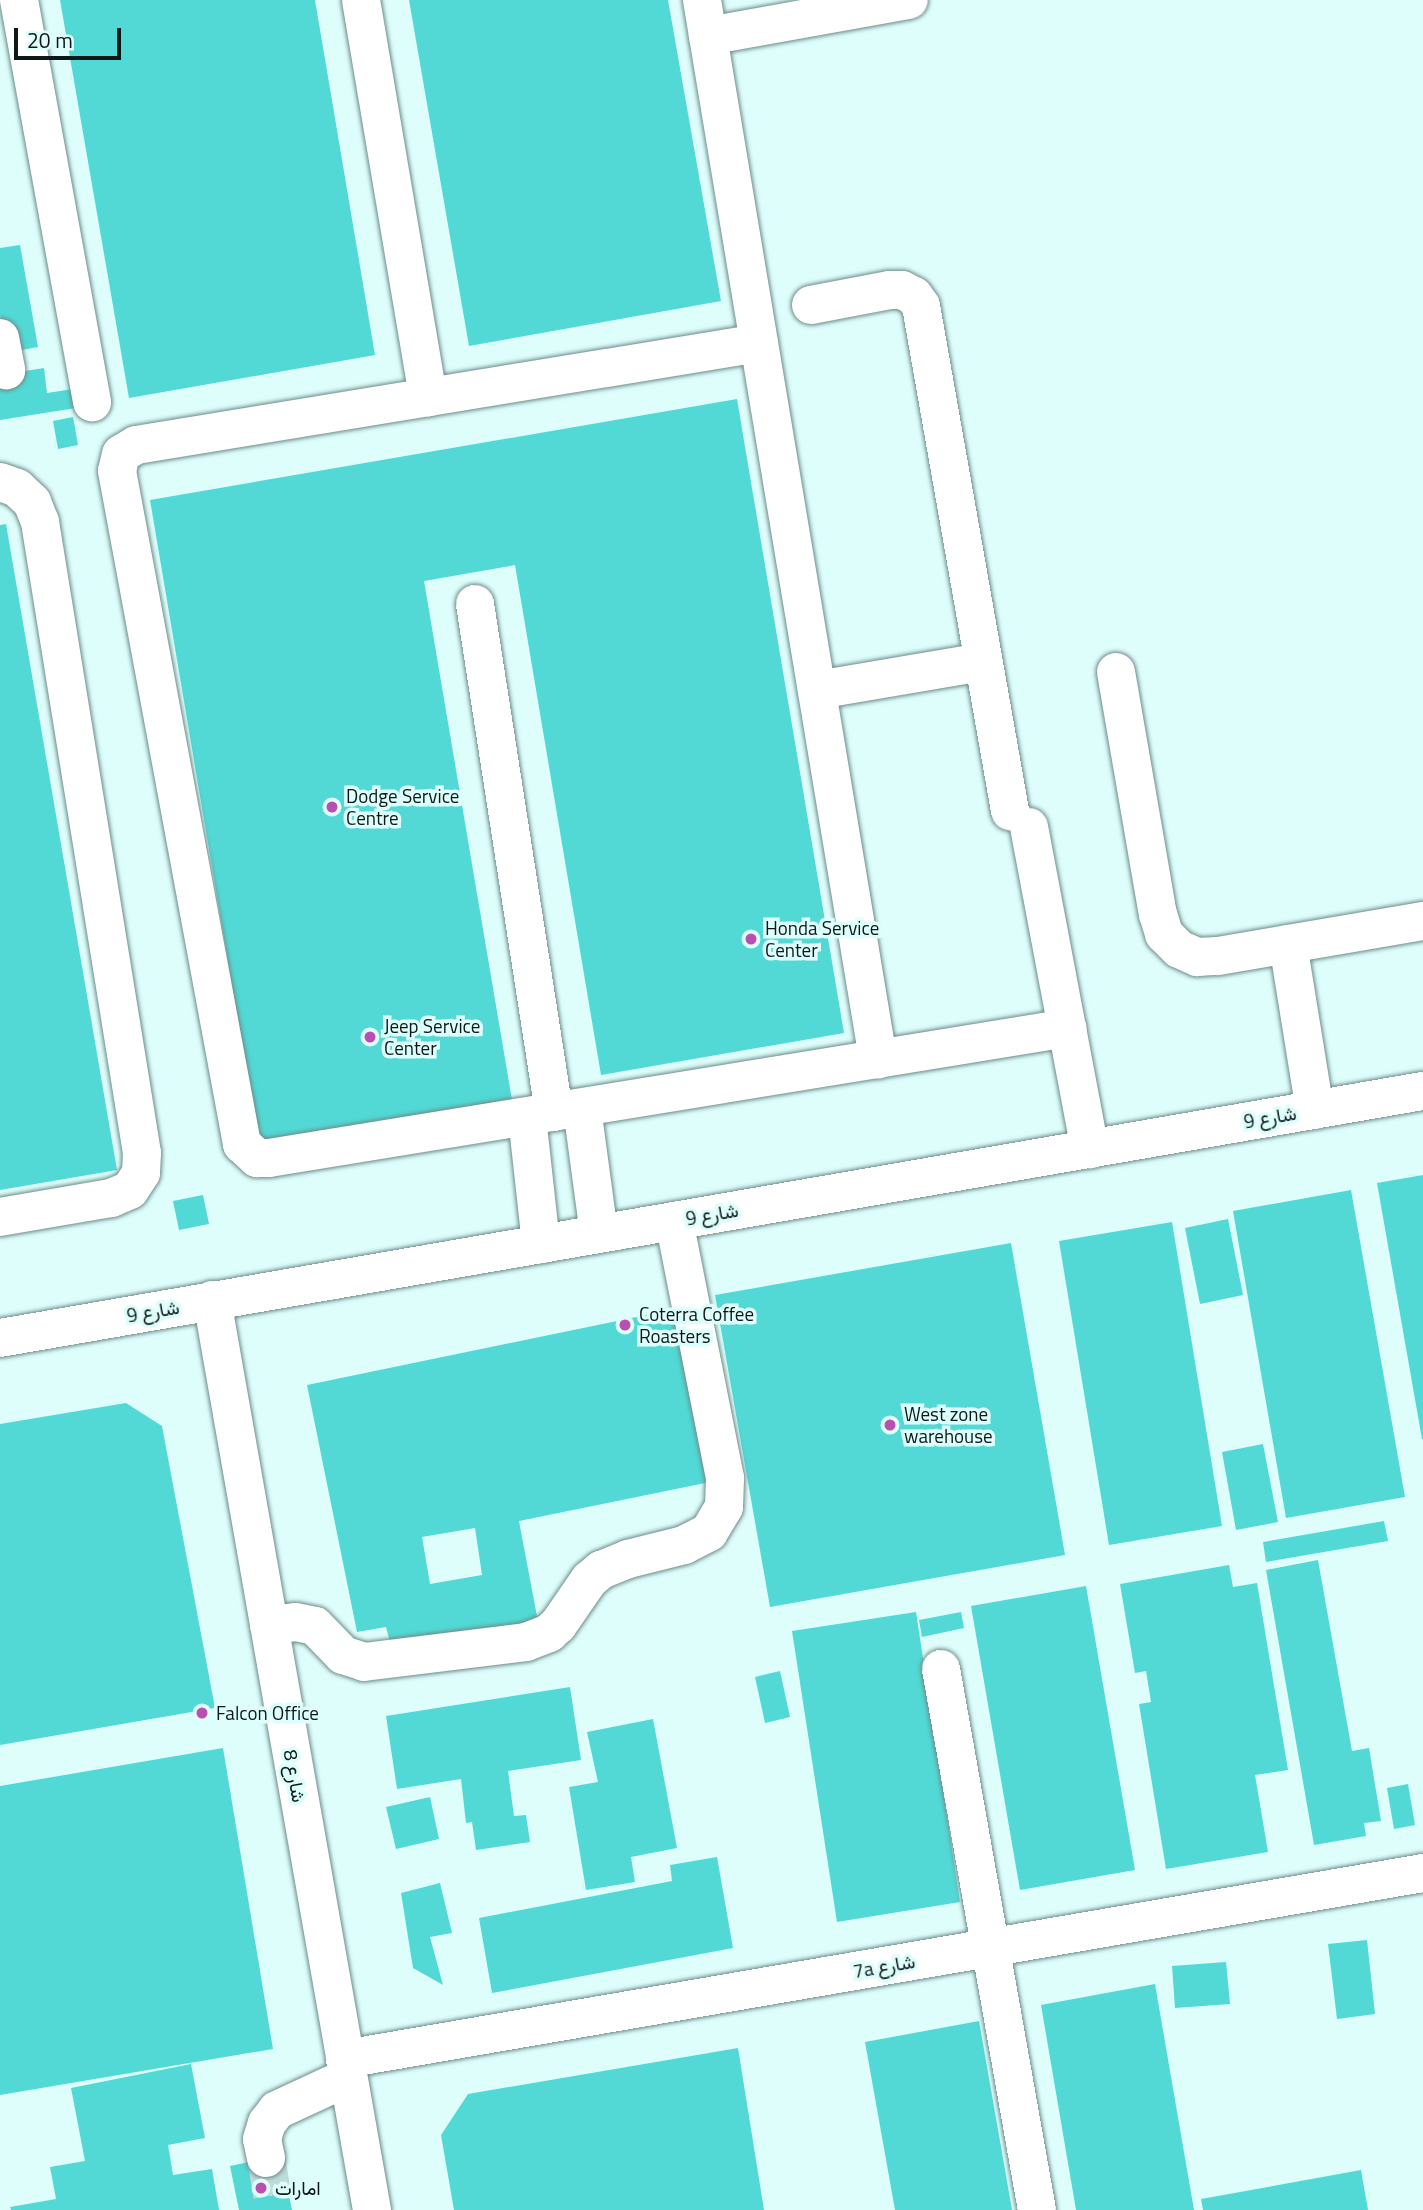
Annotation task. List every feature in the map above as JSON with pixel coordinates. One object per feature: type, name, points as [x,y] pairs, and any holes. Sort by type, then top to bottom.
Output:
[{"type":"street","points":[[19,0],[92,402]]},
{"type":"street","points":[[361,0],[428,397]]},
{"type":"street","points":[[878,1059],[705,18],[909,0]]},
{"type":"street","points":[[811,305],[902,290],[914,296],[921,306],[983,662],[1067,1028],[1090,1149]]},
{"type":"street","points":[[759,343],[136,445],[121,454],[117,471],[242,1144],[257,1158],[269,1158],[1067,1028]]},
{"type":"street","points":[[0,482],[18,488],[32,502],[40,522],[142,1153],[141,1173],[130,1190],[111,1198],[0,1217]]},
{"type":"street","points":[[475,604],[554,1112],[599,1234]]},
{"type":"street","points":[[817,690],[983,662]]},
{"type":"street","points":[[1116,672],[1158,914],[1164,934],[1179,949],[1197,957],[1423,921]]},
{"type":"street","points":[[1288,944],[1315,1110]]},
{"type":"street","name":"شارع 9","points":[[0,1338],[1423,1091]]},
{"type":"street","points":[[541,1244],[554,1112]]},
{"type":"street","points":[[269,1625],[296,1622],[315,1626],[343,1655],[364,1662],[526,1642],[549,1633],[558,1625],[589,1580],[601,1570],[628,1559],[684,1545],[709,1532],[724,1507],[725,1478],[674,1221]]},
{"type":"street","name":"شارع 8","points":[[212,1300],[372,2210]]},
{"type":"street","points":[[941,1669],[1037,2210]]},
{"type":"street","name":"7a شارع","points":[[266,2158],[262,2139],[267,2123],[277,2110],[347,2068],[991,1947],[1423,1872]]},
{"type":"building","points":[[60,0],[315,0],[375,355],[129,398]]},
{"type":"building","points":[[409,0],[668,0],[721,301],[469,346]]},
{"type":"building","points":[[20,245],[38,347],[6,353],[0,315],[0,248]]},
{"type":"building","points":[[44,368],[47,393],[73,389],[76,408],[0,420],[0,375]]},
{"type":"building","name":"Dodge Service Centre","points":[[737,399],[844,1033],[601,1075],[515,565],[424,581],[512,1100],[259,1145],[150,500]]},
{"type":"building","points":[[73,417],[78,445],[58,449],[53,421]]},
{"type":"building","points":[[6,524],[117,1170],[0,1190],[0,525]]},
{"type":"building","points":[[1423,1175],[1423,1439],[1422,1439],[1377,1183]]},
{"type":"building","points":[[1351,1190],[1405,1497],[1286,1518],[1233,1211]]},
{"type":"building","points":[[203,1195],[209,1224],[179,1230],[173,1201]]},
{"type":"building","points":[[1228,1219],[1243,1295],[1200,1304],[1185,1228]]},
{"type":"building","points":[[1172,1222],[1222,1526],[1109,1545],[1059,1241]]},
{"type":"building","name":"West zone warehouse","points":[[1011,1243],[1065,1555],[770,1607],[715,1295]]},
{"type":"building","points":[[680,1308],[715,1481],[519,1521],[539,1627],[392,1650],[386,1627],[357,1632],[307,1385]],"holes":[[[475,1528],[482,1575],[430,1584],[422,1537]]]},
{"type":"building","points":[[126,1403],[162,1426],[215,1708],[0,1745],[0,1424]]},
{"type":"building","points":[[1263,1444],[1278,1522],[1236,1530],[1222,1452]]},
{"type":"building","points":[[1384,1521],[1388,1541],[1266,1562],[1263,1542]]},
{"type":"building","points":[[1318,1560],[1352,1751],[1369,1748],[1381,1821],[1364,1823],[1366,1836],[1314,1845],[1266,1570]]},
{"type":"building","points":[[1229,1565],[1233,1587],[1257,1583],[1288,1770],[1255,1775],[1268,1852],[1166,1869],[1139,1704],[1151,1702],[1146,1671],[1135,1673],[1120,1584]]},
{"type":"building","points":[[1086,1586],[1135,1870],[1020,1890],[971,1606]]},
{"type":"building","points":[[916,1612],[960,1902],[837,1922],[792,1631]]},
{"type":"building","points":[[961,1612],[964,1628],[922,1637],[919,1620]]},
{"type":"building","points":[[780,1671],[790,1717],[765,1723],[755,1677]]},
{"type":"building","points":[[570,1687],[581,1760],[508,1771],[514,1816],[526,1815],[530,1842],[476,1850],[472,1822],[466,1823],[461,1779],[397,1789],[386,1716]]},
{"type":"building","points":[[653,1719],[677,1848],[631,1857],[635,1882],[586,1890],[569,1787],[598,1782],[587,1732]]},
{"type":"building","points":[[223,1748],[273,2049],[0,2095],[0,1786]]},
{"type":"building","points":[[1408,1784],[1415,1825],[1394,1829],[1387,1788]]},
{"type":"building","points":[[430,1797],[439,1839],[396,1849],[386,1807]]},
{"type":"building","points":[[717,1857],[733,1948],[492,1993],[479,1918],[672,1881],[670,1865]]},
{"type":"building","points":[[440,1883],[452,1933],[430,1937],[443,1985],[413,1968],[401,1893]]},
{"type":"building","points":[[1367,1940],[1375,2014],[1337,2019],[1328,1944]]},
{"type":"building","points":[[1226,1962],[1230,2004],[1175,2008],[1172,1966]]},
{"type":"building","points":[[1155,1984],[1194,2210],[1076,2210],[1041,2005]]},
{"type":"building","points":[[979,2021],[1012,2210],[895,2210],[865,2042]]},
{"type":"building","points":[[738,2048],[764,2210],[454,2210],[441,2135],[468,2094]]},
{"type":"building","points":[[191,2064],[205,2138],[168,2145],[173,2175],[212,2169],[219,2210],[11,2210],[10,2207],[56,2199],[50,2167],[85,2161],[71,2088]]},
{"type":"building","name":"امارات","points":[[281,2155],[292,2210],[239,2210],[230,2166]]},
{"type":"building","points":[[1361,2170],[1368,2210],[1203,2210],[1201,2199]]},
{"type":"tunnel","points":[[266,2158],[275,2210]]},
{"type":"place","name":"Dodge Service Centre","points":[[332,807]]},
{"type":"place","name":"Honda Service Center","points":[[751,939]]},
{"type":"place","name":"Jeep Service Center","points":[[370,1037]]},
{"type":"place","name":"Coterra Coffee Roasters","points":[[625,1325]]},
{"type":"place","name":"West zone warehouse","points":[[890,1425]]},
{"type":"place","name":"Falcon Office","points":[[202,1713]]},
{"type":"place","name":"امارات","points":[[261,2188]]}]
